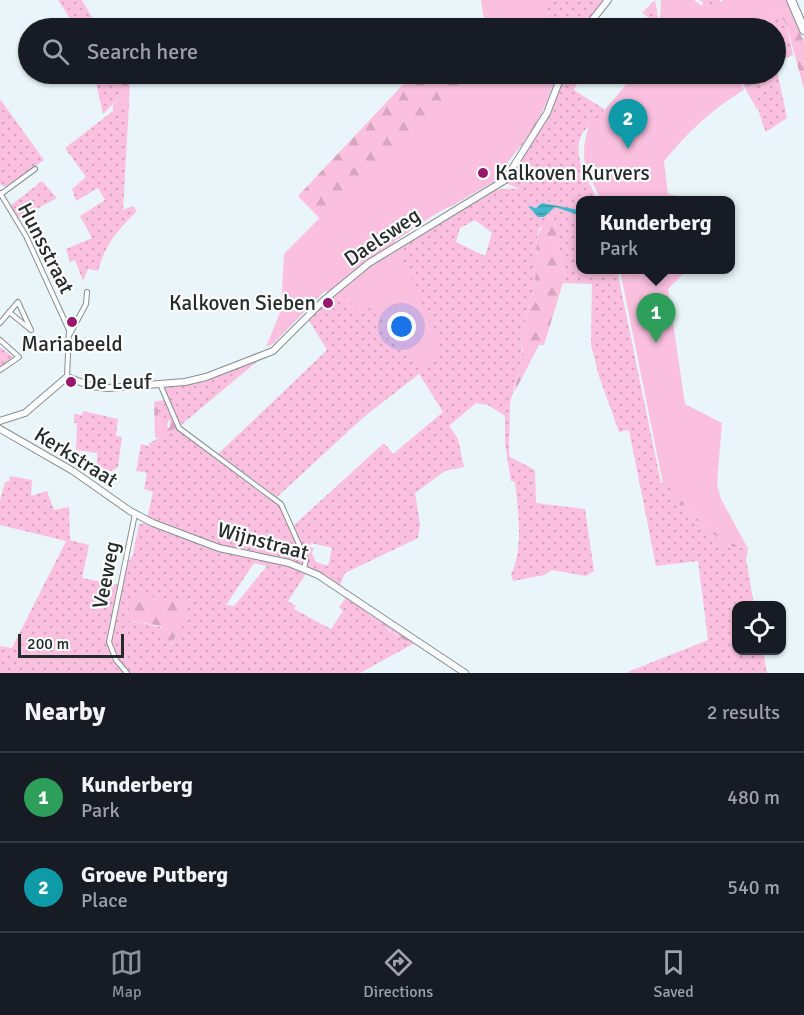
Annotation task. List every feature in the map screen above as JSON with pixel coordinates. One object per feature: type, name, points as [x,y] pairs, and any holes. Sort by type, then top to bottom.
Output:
[{"type":"highway","points":[[791,0],[804,30]]},
{"type":"street","points":[[594,18],[608,0]]},
{"type":"street","name":"Daelsweg","points":[[67,377],[102,388],[179,382],[206,377],[273,351],[324,300],[369,262],[422,228],[502,183],[540,125],[558,84]]},
{"type":"street","points":[[0,194],[35,169]]},
{"type":"street","name":"Hunsstraat","points":[[0,194],[26,236],[70,334],[67,377]]},
{"type":"street","points":[[70,334],[86,304],[87,292]]},
{"type":"street","points":[[0,323],[9,312],[18,302],[31,330],[9,312]]},
{"type":"street","points":[[0,340],[18,355],[16,361],[0,370]]},
{"type":"street","points":[[0,421],[23,414],[67,377]]},
{"type":"street","points":[[160,384],[179,428],[281,504],[303,552],[306,562],[304,568]]},
{"type":"street","name":"Kerkstraat","points":[[0,429],[73,471],[135,514]]},
{"type":"street","name":"Wijnstraat","points":[[135,514],[219,548],[304,568],[332,583],[465,673]]},
{"type":"street","name":"Veeweg","points":[[126,673],[116,660],[109,642],[135,514]]},
{"type":"green space","points":[[58,0],[82,0],[92,18],[70,18]]},
{"type":"green space","points":[[481,0],[605,0],[592,18],[484,18]]},
{"type":"green space","points":[[481,0],[543,0],[551,18],[484,18]]},
{"type":"green space","points":[[655,0],[658,18],[647,18],[642,13]]},
{"type":"green space","points":[[661,0],[694,0],[709,11],[723,0],[769,0],[775,10],[772,18],[660,18]]},
{"type":"green space","points":[[699,0],[720,0],[720,7],[775,10],[782,18],[699,18],[703,2]]},
{"type":"green space","points":[[755,0],[786,0],[804,42],[804,89],[786,18],[782,18],[775,10]]},
{"type":"green space","points":[[786,23],[793,55],[786,58]]},
{"type":"green space","points":[[96,84],[123,84],[121,96],[103,114]]},
{"type":"green space","points":[[123,84],[130,84],[129,104],[113,111],[113,105],[121,96]]},
{"type":"green space","points":[[404,84],[553,84],[544,109],[533,129],[513,156],[474,192],[444,209],[391,221],[328,227],[298,196]]},
{"type":"green space","points":[[464,84],[552,84],[533,127],[494,182],[434,215],[395,241],[443,352],[418,368],[401,339],[372,306],[361,314],[336,288],[329,293],[325,291],[273,344],[266,347],[281,310],[284,254],[383,154]]},
{"type":"green space","points":[[559,84],[577,84],[574,90],[604,109],[599,118],[585,130],[578,147],[581,165],[596,196],[576,196],[576,210],[542,203],[536,208],[528,206],[547,215],[555,207],[576,214],[576,274],[618,274],[661,483],[685,483],[737,534],[740,534],[745,544],[723,538],[709,530],[726,546],[748,548],[746,559],[753,601],[732,601],[732,655],[764,655],[767,673],[625,673],[708,640],[698,561],[656,566],[629,430],[619,432],[599,376],[591,345],[592,284],[563,283],[565,276],[553,217],[539,229],[537,237],[535,284],[521,340],[523,355],[510,403],[509,453],[510,457],[535,470],[536,503],[585,509],[594,571],[586,576],[552,570],[544,575],[513,581],[511,575],[519,541],[518,517],[515,482],[511,481],[505,444],[505,416],[488,405],[476,403],[449,426],[458,439],[464,467],[445,471],[415,493],[420,524],[418,538],[345,573],[340,585],[309,568],[293,526],[384,443],[393,454],[443,412],[419,374],[365,416],[277,497],[218,454],[327,350],[308,319],[314,312],[360,273],[486,190],[519,189],[506,183],[526,152]],"holes":[[[475,220],[492,233],[485,256],[456,242],[460,228]],[[675,489],[706,527],[687,517]],[[311,543],[332,548],[328,566],[316,562],[312,553],[314,548],[309,547]]]},
{"type":"green space","points":[[627,84],[741,84],[744,90],[701,122],[664,161],[668,194],[681,196],[599,196],[590,178],[584,153],[591,119],[596,120]]},
{"type":"green space","points":[[743,84],[751,84],[756,95],[758,111]]},
{"type":"green space","points":[[750,84],[780,84],[787,118],[766,132],[755,94]]},
{"type":"green space","points":[[0,99],[44,160],[5,187],[0,184]]},
{"type":"green space","points":[[129,104],[123,210],[133,206],[137,211],[113,238],[104,253],[98,271],[88,269],[83,281],[75,260],[70,262],[66,249],[92,238],[80,216],[105,200],[98,188],[76,201],[72,189],[86,177],[65,148],[113,111]]},
{"type":"green space","points":[[42,181],[57,198],[18,219],[10,206]]},
{"type":"green space","points":[[553,217],[565,276],[544,345],[539,345],[514,393],[523,351],[521,340],[535,284],[537,237],[546,218]]},
{"type":"green space","points":[[621,274],[683,274],[668,289],[685,404],[722,423],[717,484],[721,499],[746,545],[728,543],[690,513],[671,484],[663,484]]},
{"type":"green space","points":[[0,347],[14,358],[0,366]]},
{"type":"green space","points":[[260,359],[180,426],[164,386],[203,380]]},
{"type":"green space","points":[[166,400],[170,418],[167,425],[170,429],[165,428],[158,413],[161,432],[156,405],[158,401]]},
{"type":"green space","points":[[158,401],[158,423],[159,413],[165,428],[170,428],[170,419],[163,412],[164,406],[168,405],[178,427],[158,438],[155,437],[154,402]]},
{"type":"green space","points":[[83,411],[118,419],[116,436],[122,437],[118,467],[112,471],[97,468],[97,453],[76,450],[77,423],[74,423],[74,414],[82,415]]},
{"type":"green space","points":[[178,427],[279,504],[305,561],[303,564],[225,546],[147,519],[153,492],[144,489],[147,473],[136,471],[141,444],[151,447],[148,444]]},
{"type":"green space","points":[[10,476],[32,480],[31,496],[47,491],[54,510],[69,507],[70,540],[89,545],[82,578],[119,585],[108,640],[114,660],[124,673],[0,673],[0,646],[12,648],[66,541],[0,525],[0,501],[5,482],[9,481]]},
{"type":"green space","points":[[675,488],[690,513],[705,521],[729,543],[745,544],[748,548],[726,546],[707,528],[687,517],[671,490]]},
{"type":"green space","points":[[143,523],[227,552],[299,568],[307,572],[288,601],[296,606],[294,609],[331,629],[343,611],[339,607],[347,596],[389,631],[411,645],[360,673],[129,673],[119,663],[110,639],[123,572],[133,554],[139,525]],"holes":[[[254,563],[267,566],[234,606],[226,605]],[[173,600],[188,602],[183,623],[171,645],[161,627],[127,620]]]},
{"type":"green space","points":[[132,594],[188,602],[187,620],[170,645],[161,626],[127,620]]},
{"type":"green space","points":[[373,616],[414,643],[411,645],[371,618]]},
{"type":"water","points":[[542,203],[576,209],[576,214],[555,207],[544,217],[538,217],[528,206],[536,208]]},
{"type":"place","name":"Groeve Putberg","points":[[628,149]]},
{"type":"place","name":"Kalkoven Kurvers","points":[[483,173]]},
{"type":"place","name":"Kalkoven Sieben","points":[[328,303]]},
{"type":"place","name":"Mariabeeld","points":[[72,322]]},
{"type":"place","name":"Kunderberg","points":[[656,343]]},
{"type":"place","name":"De Leuf","points":[[71,382]]}]
